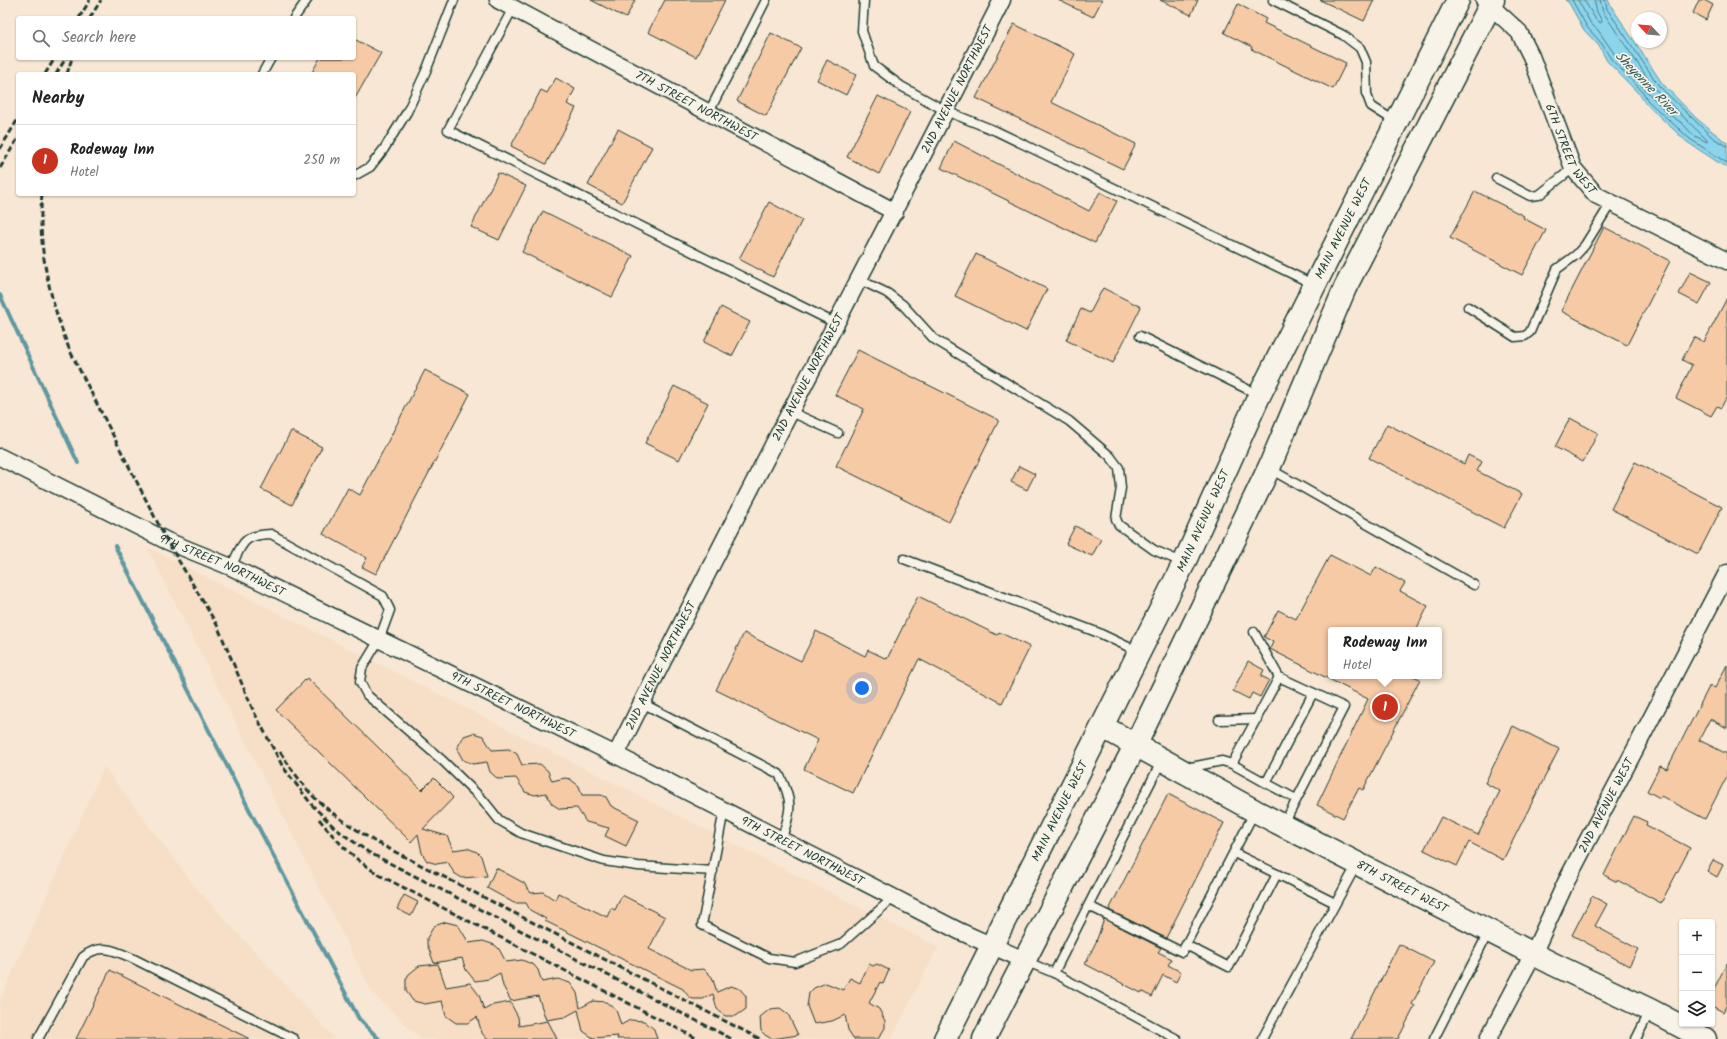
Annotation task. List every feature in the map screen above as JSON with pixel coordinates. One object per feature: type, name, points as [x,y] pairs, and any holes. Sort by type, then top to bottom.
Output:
[{"type":"main road","name":"MAIN AVENUE WEST","points":[[945,1039],[1184,563],[1259,396],[1458,0]]},
{"type":"main road","points":[[984,1039],[1135,746],[1269,468],[1345,288],[1489,2]]},
{"type":"main road","name":"8TH STREET WEST","points":[[1103,726],[1135,746],[1255,811],[1489,930],[1533,954],[1650,1010],[1705,1039]]},
{"type":"street","name":"7TH STREET NORTHWEST","points":[[498,0],[895,212]]},
{"type":"street","name":"2ND AVENUE NORTHWEST","points":[[616,755],[686,612],[860,280],[1002,0]]},
{"type":"street","name":"6TH STREET WEST","points":[[1489,2],[1519,32],[1532,56],[1573,168],[1596,195],[1727,261]]},
{"type":"street","name":"9TH STREET NORTHWEST","points":[[0,457],[167,541],[231,567],[616,755],[781,841],[992,946],[1024,960]]},
{"type":"street","name":"2ND AVENUE WEST","points":[[1488,1039],[1533,954],[1567,880],[1727,573]]},
{"type":"lane","points":[[295,16],[307,0]]},
{"type":"lane","points":[[356,175],[370,167],[384,149],[407,112],[426,71],[454,0]]},
{"type":"lane","points":[[709,112],[766,0]]},
{"type":"lane","points":[[864,0],[862,31],[874,66],[901,86],[946,111],[996,131],[1315,285]]},
{"type":"lane","points":[[1274,0],[1343,35],[1360,48],[1366,62],[1367,95],[1371,106],[1397,122]]},
{"type":"lane","points":[[513,8],[448,130],[836,324]]},
{"type":"lane","points":[[263,72],[270,60]]},
{"type":"lane","points":[[1496,178],[1530,196],[1539,195],[1573,168]]},
{"type":"lane","points":[[1468,307],[1516,337],[1524,336],[1530,332],[1556,269],[1576,255],[1585,245],[1611,203]]},
{"type":"lane","points":[[860,280],[887,293],[903,304],[934,339],[1068,421],[1110,456],[1120,468],[1121,488],[1116,519],[1119,525],[1154,550],[1184,563]]},
{"type":"lane","points":[[1140,336],[1259,396]]},
{"type":"lane","points":[[791,412],[838,433]]},
{"type":"lane","points":[[1269,468],[1474,585]]},
{"type":"lane","points":[[231,567],[244,541],[254,534],[271,534],[383,596],[390,610],[379,640],[362,668],[360,682],[367,695],[443,761],[483,800],[499,820],[521,832],[604,861],[638,866],[713,871]]},
{"type":"lane","points":[[904,559],[1099,633],[1140,652]]},
{"type":"lane","points":[[1254,632],[1279,677],[1344,707],[1284,825]]},
{"type":"lane","points":[[1232,764],[1279,677]]},
{"type":"lane","points":[[1266,783],[1313,693]]},
{"type":"lane","points":[[642,703],[779,774],[788,792],[791,811],[781,841]]},
{"type":"lane","points":[[1219,720],[1257,719]]},
{"type":"lane","points":[[1054,973],[1089,906],[1171,765],[1222,762],[1232,764],[1296,799]]},
{"type":"lane","points":[[724,810],[702,925],[769,958],[795,962],[841,944],[894,897]]},
{"type":"lane","points":[[1089,906],[1182,952],[1255,811]]},
{"type":"lane","points":[[1234,853],[1335,903]]},
{"type":"lane","points":[[1262,1039],[1358,863]]},
{"type":"lane","points":[[1186,944],[1228,967],[1277,874]]},
{"type":"lane","points":[[1434,1039],[1489,930]]},
{"type":"lane","points":[[38,1039],[83,957],[91,950],[99,949],[112,949],[132,958],[294,1039]]},
{"type":"lane","points":[[1024,960],[1054,973],[1177,1039]]},
{"type":"lane","points":[[1636,1039],[1650,1010]]},
{"type":"shaded area","points":[[147,547],[938,947],[891,1039],[421,1039],[372,992]]},
{"type":"shaded area","points":[[104,767],[196,888],[335,1039],[0,1039],[0,1001]]},
{"type":"water","name":"Sheyenne River","points":[[1565,0],[1608,0],[1631,36],[1631,48],[1639,48],[1662,83],[1697,119],[1727,143],[1727,168],[1687,142],[1645,103],[1640,95],[1607,61],[1599,46],[1584,30],[1569,3]]},
{"type":"building","points":[[591,0],[635,0],[626,18]]},
{"type":"building","points":[[665,0],[725,0],[696,57],[648,32]]},
{"type":"building","points":[[1058,0],[1102,0],[1093,17]]},
{"type":"building","points":[[1160,0],[1198,0],[1191,15]]},
{"type":"building","points":[[1320,0],[1374,0],[1364,21]]},
{"type":"building","points":[[1699,0],[1704,0],[1713,5],[1706,20],[1693,13]]},
{"type":"building","points":[[1238,4],[1266,19],[1264,23],[1346,63],[1333,89],[1251,49],[1252,47],[1224,33]]},
{"type":"building","points":[[1014,24],[1075,54],[1051,102],[1136,144],[1123,169],[976,98]]},
{"type":"building","points":[[771,33],[801,48],[766,116],[737,101]]},
{"type":"building","points":[[356,40],[381,53],[356,97],[356,72],[312,72],[319,60],[356,60]]},
{"type":"building","points":[[827,60],[856,75],[846,95],[817,80]]},
{"type":"building","points":[[556,78],[575,89],[567,104],[576,108],[546,164],[511,146],[541,90],[547,93]]},
{"type":"building","points":[[878,96],[910,112],[879,174],[847,157]]},
{"type":"building","points":[[618,129],[652,147],[622,203],[588,185]]},
{"type":"building","points":[[954,141],[1089,211],[1100,192],[1117,201],[1095,243],[941,168]]},
{"type":"building","points":[[498,173],[526,186],[499,240],[471,227]]},
{"type":"building","points":[[1475,191],[1524,216],[1523,218],[1546,230],[1522,275],[1450,238]]},
{"type":"building","points":[[769,202],[802,220],[773,277],[739,259]]},
{"type":"building","points":[[543,211],[633,256],[612,297],[522,252]]},
{"type":"building","points":[[1604,227],[1670,261],[1627,345],[1561,311]]},
{"type":"building","points":[[976,254],[1047,289],[1026,331],[955,296]]},
{"type":"building","points":[[1690,272],[1711,282],[1699,304],[1679,294]]},
{"type":"building","points":[[1103,288],[1141,307],[1113,363],[1066,340],[1081,309],[1090,313]]},
{"type":"building","points":[[1727,298],[1727,396],[1721,408],[1717,406],[1711,416],[1676,398],[1692,365],[1682,360],[1694,337],[1704,342]]},
{"type":"building","points":[[721,307],[750,322],[732,356],[704,342]]},
{"type":"building","points":[[858,350],[999,420],[949,522],[836,466],[864,409],[835,395]]},
{"type":"building","points":[[425,370],[470,394],[376,574],[362,567],[367,558],[323,534],[348,488],[360,495]]},
{"type":"building","points":[[674,386],[708,403],[679,460],[645,443]]},
{"type":"building","points":[[1570,418],[1598,433],[1583,462],[1555,447]]},
{"type":"building","points":[[1387,424],[1464,464],[1468,455],[1482,462],[1477,471],[1522,494],[1504,528],[1369,458]]},
{"type":"building","points":[[291,431],[322,447],[292,505],[261,489]]},
{"type":"building","points":[[1635,462],[1722,507],[1698,554],[1611,509]]},
{"type":"building","points":[[1019,466],[1035,474],[1027,490],[1011,482]]},
{"type":"building","points":[[1075,526],[1101,539],[1092,556],[1066,544]]},
{"type":"building","points":[[1330,555],[1371,576],[1376,567],[1405,583],[1400,591],[1428,606],[1418,627],[1328,627],[1328,679],[1270,649],[1273,642],[1264,637],[1278,610],[1296,619]]},
{"type":"building","points":[[918,596],[997,635],[999,632],[1030,647],[1002,703],[919,659],[853,793],[804,769],[818,740],[716,690],[744,633],[801,661],[816,631],[865,656],[868,650],[887,659]]},
{"type":"building","points":[[1248,661],[1264,670],[1261,676],[1269,680],[1260,697],[1252,693],[1249,699],[1233,691]]},
{"type":"building","points":[[1727,665],[1727,728],[1710,719],[1699,740],[1727,754],[1727,776],[1705,819],[1661,796],[1660,798],[1647,791],[1660,766],[1667,769],[1710,685],[1715,688]]},
{"type":"building","points":[[307,678],[422,790],[434,778],[450,794],[453,798],[423,829],[447,836],[453,850],[467,848],[477,852],[481,856],[487,876],[462,878],[454,873],[448,862],[437,864],[427,861],[422,853],[418,834],[411,842],[276,710]]},
{"type":"building","points":[[1329,679],[1420,679],[1363,790],[1359,788],[1343,818],[1317,805],[1368,699]]},
{"type":"building","points":[[1513,726],[1559,749],[1503,860],[1469,842],[1457,866],[1424,850],[1441,817],[1478,835],[1500,791],[1485,783]]},
{"type":"building","points":[[473,733],[483,736],[492,750],[509,749],[517,754],[522,765],[540,764],[548,771],[552,781],[565,778],[570,779],[579,786],[582,795],[601,795],[606,797],[611,806],[639,820],[626,846],[605,836],[609,828],[586,822],[577,808],[560,809],[552,804],[546,793],[535,795],[525,792],[516,778],[498,779],[490,772],[487,762],[473,764],[463,760],[458,751],[458,746],[464,736]]},
{"type":"building","points":[[1168,794],[1224,823],[1166,938],[1109,910]]},
{"type":"building","points":[[1634,816],[1647,822],[1646,825],[1690,848],[1661,903],[1618,880],[1617,882],[1604,875]]},
{"type":"building","points":[[1713,860],[1723,865],[1717,877],[1707,871]]},
{"type":"building","points":[[496,868],[524,883],[531,893],[543,892],[555,900],[558,893],[607,917],[611,908],[615,910],[622,895],[665,917],[649,949],[691,970],[704,969],[712,977],[717,992],[731,986],[740,989],[746,996],[746,1009],[736,1016],[725,1016],[717,1009],[713,994],[703,999],[693,999],[689,997],[683,989],[545,921],[546,919],[530,910],[526,903],[514,903],[487,888]]},
{"type":"building","points":[[404,895],[418,902],[411,916],[397,909]]},
{"type":"building","points":[[1592,896],[1607,904],[1595,926],[1638,949],[1629,966],[1572,935]]},
{"type":"building","points":[[1104,919],[1161,948],[1158,952],[1172,959],[1168,965],[1181,972],[1176,982],[1163,975],[1152,997],[1142,991],[1141,993],[1085,964],[1096,942]]},
{"type":"building","points":[[446,922],[458,925],[469,943],[483,941],[495,945],[506,962],[522,960],[534,965],[538,970],[542,982],[558,979],[570,983],[577,993],[580,1008],[593,1001],[606,1002],[616,1010],[621,1025],[630,1020],[644,1021],[654,1029],[657,1039],[617,1039],[618,1036],[593,1038],[583,1031],[578,1010],[565,1017],[546,1020],[538,996],[511,1001],[503,986],[500,973],[489,979],[475,981],[466,970],[462,958],[434,963],[427,944],[427,938],[434,926]]},
{"type":"building","points":[[1399,944],[1434,962],[1412,1004],[1415,1006],[1398,1039],[1351,1039]]},
{"type":"building","points":[[1727,963],[1727,1004],[1723,1012],[1715,1008],[1715,987]]},
{"type":"building","points":[[438,964],[446,987],[470,983],[479,995],[484,1010],[493,1005],[510,1002],[518,1017],[519,1026],[548,1021],[557,1039],[487,1039],[482,1033],[477,1017],[468,1023],[456,1023],[446,1016],[442,1001],[425,1004],[413,1001],[406,991],[406,979],[409,974],[419,966]]},
{"type":"building","points":[[869,964],[873,966],[877,964],[889,970],[883,984],[880,982],[869,1003],[879,1009],[885,1021],[885,1028],[878,1039],[854,1039],[848,1030],[845,1015],[832,1021],[814,1024],[807,1006],[809,993],[814,988],[826,983],[843,990],[850,978],[860,983]]},
{"type":"building","points":[[110,970],[250,1039],[76,1039]]},
{"type":"building","points":[[780,1008],[788,1014],[798,1035],[772,1039],[761,1031],[760,1017],[770,1009]]},
{"type":"waterway","points":[[0,295],[78,463]]},
{"type":"waterway","points":[[115,546],[250,811],[359,1019],[379,1039]]},
{"type":"railway","points":[[80,16],[90,0]]},
{"type":"railway","points":[[91,16],[101,0]]},
{"type":"railway","points":[[46,72],[54,60]]},
{"type":"railway","points":[[57,72],[65,60]]},
{"type":"railway","points":[[68,72],[71,60]]},
{"type":"railway","points":[[0,149],[16,122]]},
{"type":"railway","points":[[0,168],[16,141]]},
{"type":"railway","points":[[42,196],[41,234],[43,254],[56,313],[70,351],[167,541],[217,625],[253,710],[283,767],[312,805],[336,829],[368,852],[732,1039]]},
{"type":"railway","points":[[280,752],[301,782],[316,799],[337,816],[374,841],[760,1039]]},
{"type":"railway","points":[[319,819],[348,851],[364,865],[383,877],[698,1039]]},
{"type":"place","name":"Rodeway Inn","points":[[1385,707]]}]
